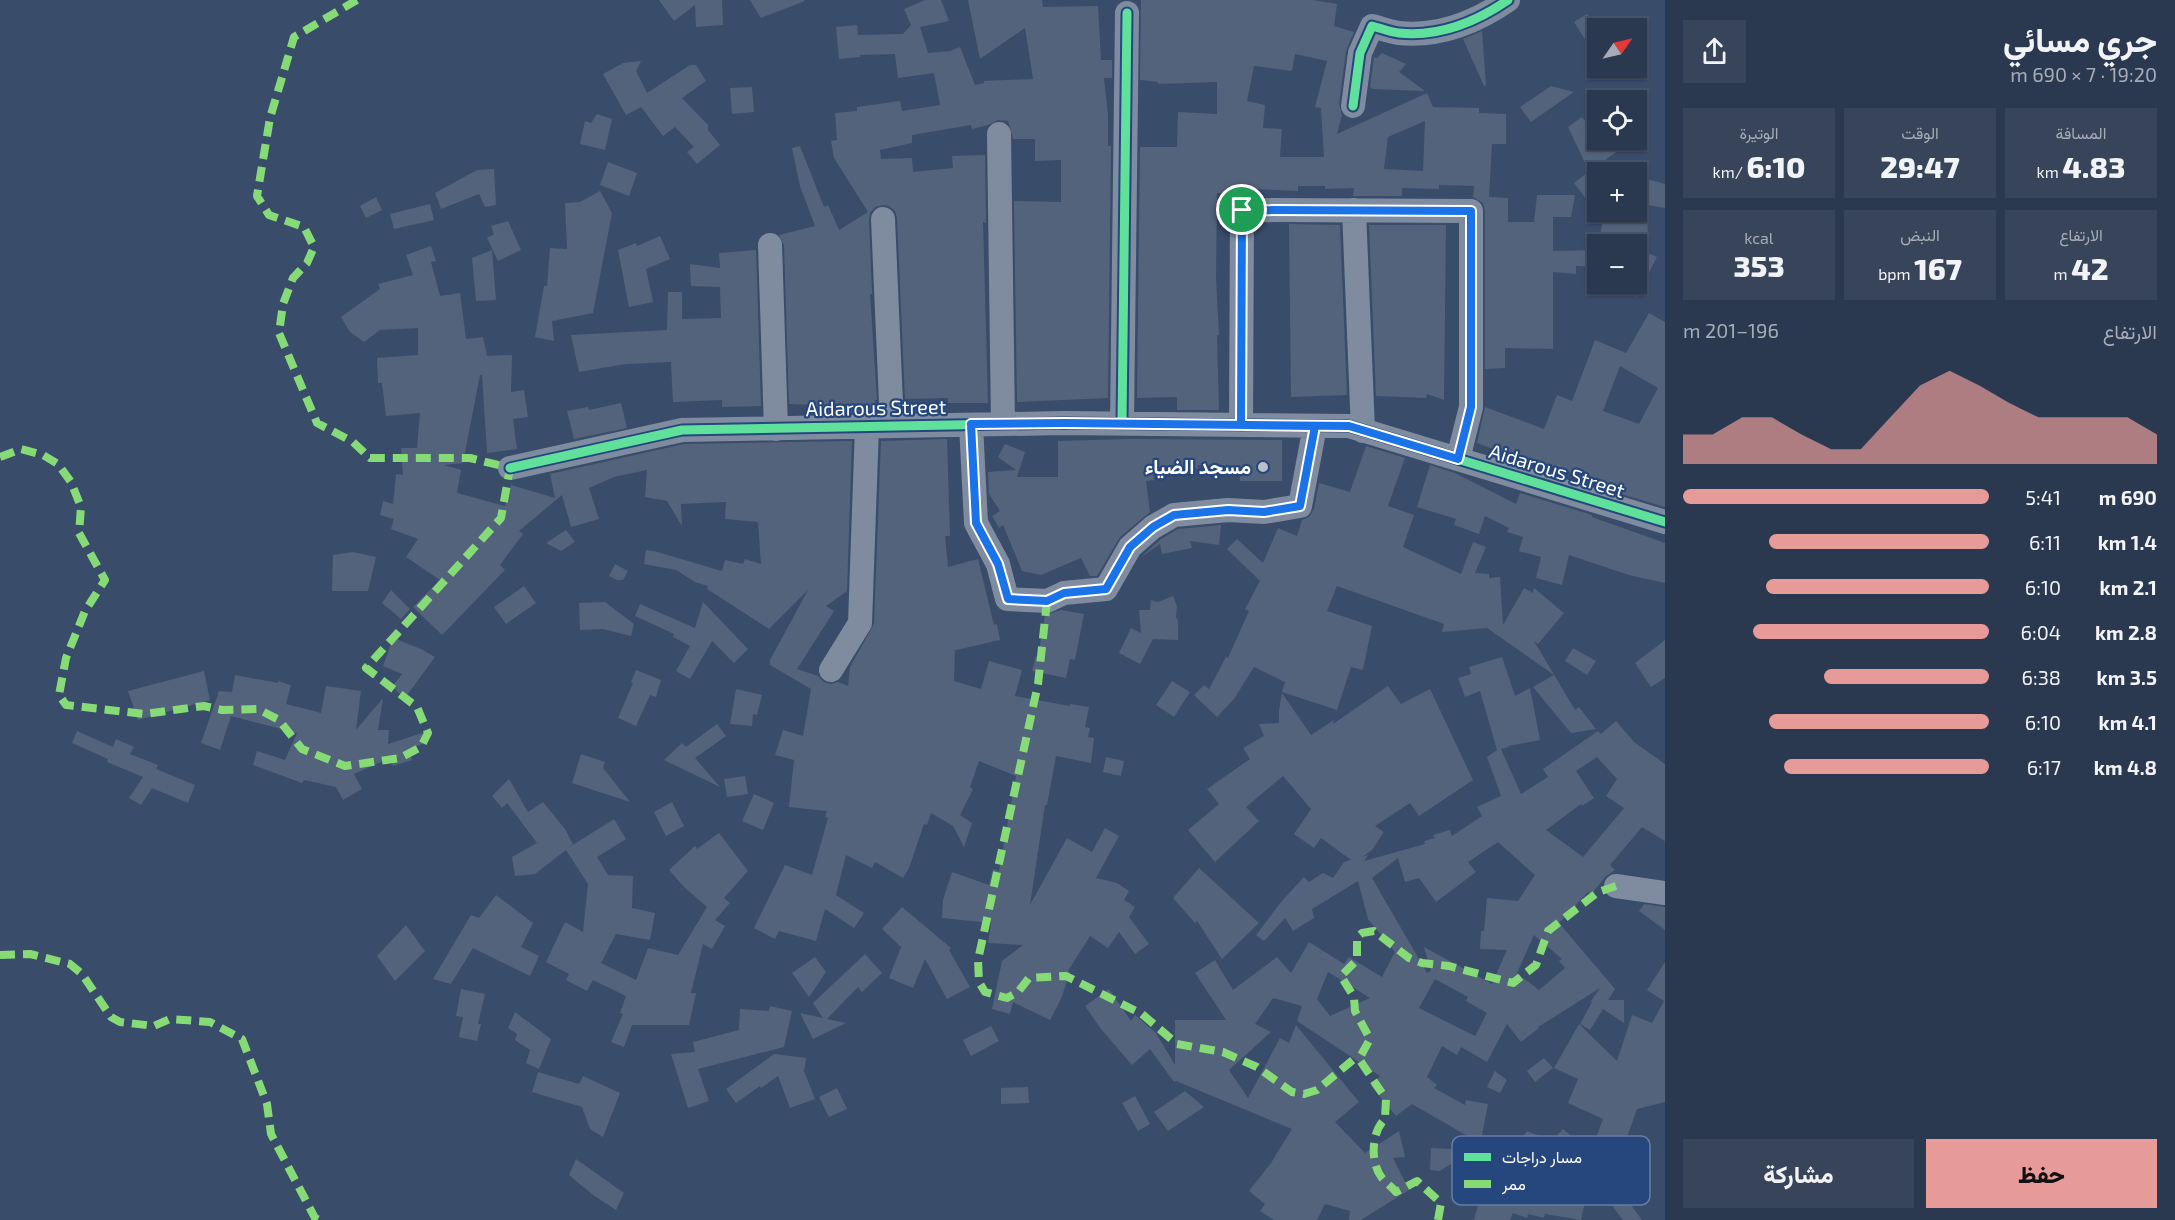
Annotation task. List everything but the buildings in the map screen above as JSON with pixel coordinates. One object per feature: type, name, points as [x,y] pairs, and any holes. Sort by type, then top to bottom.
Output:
[{"type":"street","points":[[1353,106],[1360,54],[1371,26],[1398,33],[1445,30],[1486,14],[1508,0]]},
{"type":"street","points":[[1122,423],[1127,13]]},
{"type":"street","points":[[999,134],[1003,424]]},
{"type":"street","points":[[1241,425],[1242,210],[1471,211],[1471,407],[1458,459]]},
{"type":"street","points":[[1354,210],[1363,430]]},
{"type":"street","points":[[883,219],[892,426]]},
{"type":"street","points":[[770,244],[776,429]]},
{"type":"street","name":"Aidarous Street","points":[[510,468],[682,430],[1122,423],[1349,426],[1665,522]]},
{"type":"street","points":[[971,424],[976,523],[998,564],[1008,599],[1047,601],[1064,593],[1106,589],[1130,547],[1153,527],[1174,515],[1228,510],[1264,512],[1300,506],[1315,426]]},
{"type":"street","points":[[831,670],[860,623],[867,427]]},
{"type":"street","points":[[1616,886],[1665,893]]},
{"type":"marked path","points":[[0,457],[21,449],[43,455],[58,464],[71,482],[81,507],[79,533],[105,580],[85,611],[66,658],[59,695],[66,705],[144,714],[204,706],[222,710],[258,709],[279,720],[302,749],[345,766],[400,758],[421,747],[428,733],[417,707],[366,668],[501,518],[510,468],[470,458],[370,458],[353,442],[317,423],[279,333],[283,304],[293,278],[307,263],[314,247],[304,227],[269,215],[257,196],[270,118],[294,37],[357,0]]},
{"type":"marked path","points":[[1047,601],[1038,684],[978,960],[979,982],[985,992],[1007,998],[1018,992],[1029,978],[1066,976],[1142,1014],[1177,1044],[1223,1052],[1257,1067],[1292,1092],[1304,1094],[1317,1090],[1354,1059],[1359,1059]]},
{"type":"marked path","points":[[1438,1220],[1441,1203],[1417,1181],[1396,1192],[1382,1178],[1375,1164],[1375,1139],[1385,1119],[1386,1099],[1359,1059],[1370,1039],[1355,1011],[1354,997],[1341,976],[1357,960],[1357,937],[1362,933],[1374,931],[1409,958],[1422,963],[1449,966],[1513,983],[1536,965],[1548,931],[1598,892],[1616,886]]},
{"type":"marked path","points":[[0,955],[30,954],[70,964],[82,974],[111,1017],[120,1022],[154,1026],[170,1019],[210,1022],[242,1039],[267,1104],[271,1134],[315,1218],[319,1220]]},
{"type":"cycle path","points":[[1353,106],[1360,53],[1372,26],[1399,33],[1428,33],[1470,21],[1508,0]]},
{"type":"cycle path","points":[[1122,423],[1127,13]]},
{"type":"cycle path","points":[[510,468],[682,430],[1064,423],[1349,426],[1665,522]]},
{"type":"place","name":"مسجد الضياء","points":[[1263,467]]},
{"type":"route","points":[[1242,210],[1241,425],[1315,426],[1300,506],[1264,512],[1228,510],[1174,515],[1153,527],[1130,547],[1106,589],[1064,593],[1047,601],[1008,599],[998,564],[976,523],[971,424],[1064,423],[1315,426],[1349,426],[1458,459],[1471,407],[1471,211],[1242,210]]}]
